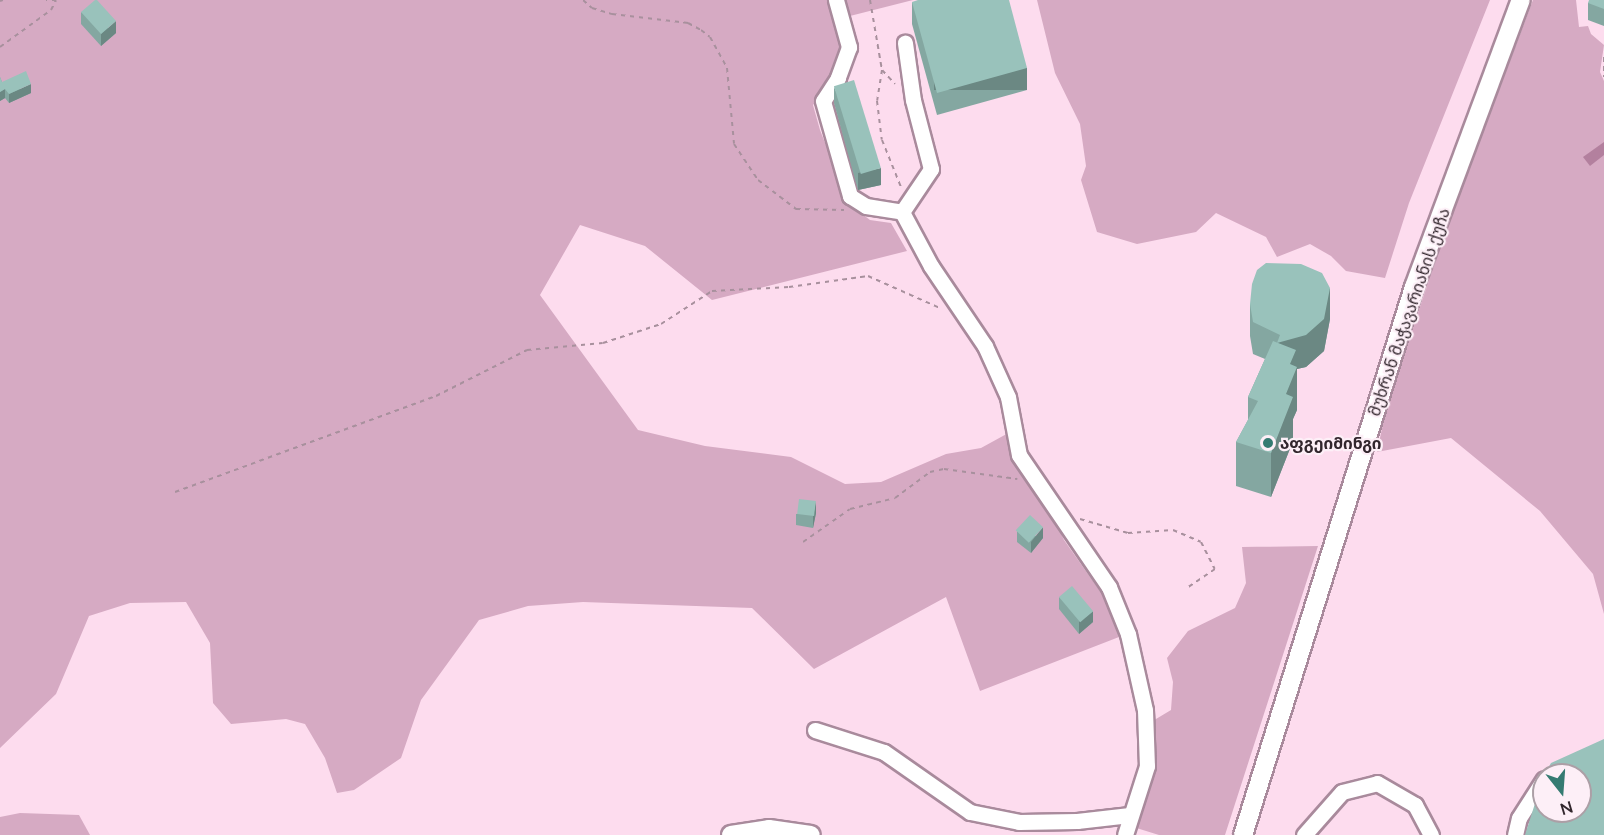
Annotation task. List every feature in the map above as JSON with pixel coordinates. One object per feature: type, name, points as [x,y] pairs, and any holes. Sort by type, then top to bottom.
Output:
[{"type":"main road","name":"მუხრან მაჭავარიანის ქუჩა","points":[[1244,835],[1414,287],[1521,0]]},
{"type":"main road","points":[[731,835],[769,829],[810,835]]},
{"type":"lane","points":[[836,0],[849,47],[823,101],[850,196],[856,202],[904,208]]},
{"type":"lane","points":[[904,208],[931,169],[913,100],[905,43]]},
{"type":"lane","points":[[904,208],[931,266],[985,346],[1008,397],[1019,455],[1109,587],[1128,634],[1145,710],[1147,766],[1125,835]]},
{"type":"lane","points":[[815,730],[884,752],[970,812],[1019,822],[1130,815]]},
{"type":"lane","points":[[1304,835],[1342,792],[1377,783],[1415,805],[1431,835]]},
{"type":"lane","points":[[1515,835],[1519,818],[1532,797]]},
{"type":"path","points":[[0,46],[51,10],[56,0],[46,0]]},
{"type":"path","points":[[583,0],[592,8],[612,14],[688,22],[701,30],[723,56],[734,144],[758,180],[796,209],[836,212],[856,202]]},
{"type":"path","points":[[870,0],[882,70],[877,101],[882,141],[894,163],[904,208]]},
{"type":"path","points":[[1604,57],[1604,77]]},
{"type":"path","points":[[882,70],[913,100]]},
{"type":"path","points":[[176,492],[436,396],[527,351],[603,343],[661,324],[712,291],[789,287],[868,276],[946,312]]},
{"type":"path","points":[[803,542],[850,509],[895,498],[930,472],[944,469],[1035,481]]},
{"type":"path","points":[[1053,504],[1102,526],[1128,533],[1173,530],[1201,542],[1215,570],[1188,587]]},
{"type":"shaded area","points":[[0,0],[831,0],[850,65],[813,105],[820,130],[849,204],[870,220],[891,223],[907,251],[712,300],[645,246],[580,225],[540,295],[638,430],[705,446],[791,457],[845,484],[881,482],[946,454],[981,448],[1012,431],[1064,540],[1109,604],[1119,637],[980,691],[946,597],[814,669],[752,608],[583,602],[528,606],[479,620],[421,700],[401,758],[354,790],[337,793],[325,758],[305,724],[286,719],[231,724],[213,703],[210,643],[186,602],[130,603],[89,616],[56,694],[0,748]]},
{"type":"shaded area","points":[[841,0],[913,0],[846,17]]},
{"type":"shaded area","points":[[1037,0],[1490,0],[1409,203],[1385,278],[1346,271],[1331,256],[1310,244],[1277,257],[1266,237],[1216,213],[1196,232],[1137,244],[1097,232],[1081,180],[1086,166],[1080,124],[1055,73]]},
{"type":"shaded area","points":[[1533,0],[1576,0],[1579,27],[1588,26],[1591,34],[1604,45],[1600,72],[1604,81],[1604,614],[1593,574],[1540,511],[1451,438],[1377,452],[1387,405],[1424,287]]},
{"type":"shaded area","points":[[1604,142],[1604,155],[1590,166],[1583,157]]},
{"type":"shaded area","points":[[1318,546],[1225,835],[1159,835],[1130,826],[1151,722],[1171,710],[1173,682],[1167,658],[1188,631],[1235,608],[1246,583],[1242,547]]},
{"type":"shaded area","points":[[20,813],[79,815],[90,835],[0,835],[0,817]]},
{"type":"building","points":[[95,0],[116,21],[101,34],[81,12]]},
{"type":"building","points":[[918,0],[1009,0],[1027,68],[937,93],[912,2]]},
{"type":"building","points":[[1589,0],[1604,0],[1604,9],[1588,3]]},
{"type":"building","points":[[26,71],[31,84],[9,94],[5,89],[0,92],[0,77],[2,82]]},
{"type":"building","points":[[854,80],[881,168],[861,174],[834,86]]},
{"type":"building","points":[[1266,263],[1301,264],[1322,273],[1330,288],[1324,319],[1306,335],[1277,343],[1280,335],[1253,322],[1250,304],[1252,284],[1257,270]]},
{"type":"building","points":[[1273,341],[1296,350],[1290,364],[1297,367],[1286,394],[1293,397],[1271,453],[1236,442],[1258,401],[1248,397]]},
{"type":"building","points":[[799,499],[816,501],[814,516],[797,514]]},
{"type":"building","points":[[1030,515],[1043,527],[1029,543],[1016,530]]},
{"type":"building","points":[[1072,586],[1093,611],[1080,622],[1059,597]]},
{"type":"building","points":[[1604,739],[1604,835],[1525,835],[1532,813],[1532,823],[1592,823],[1592,763],[1551,763]]},
{"type":"place","name":"აფგეიმინგი","points":[[1268,443]]}]
